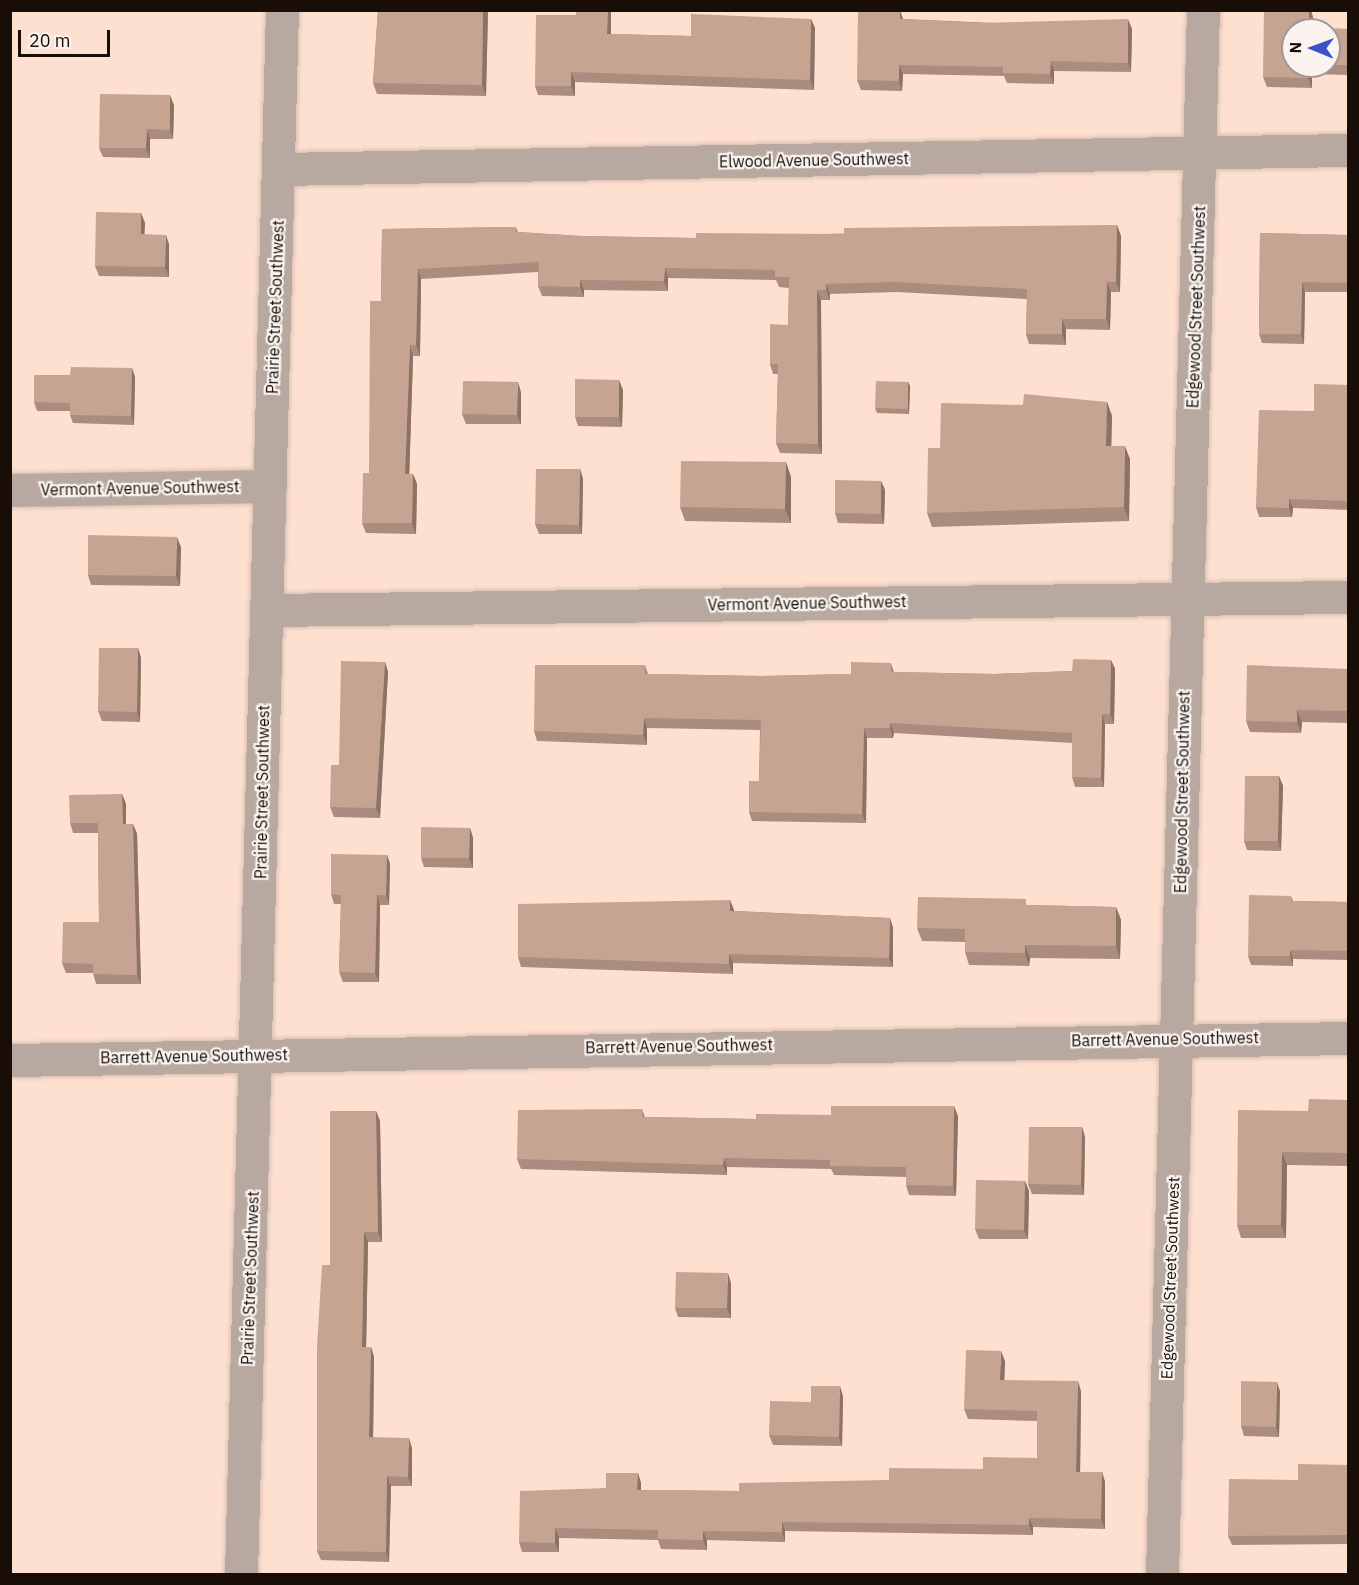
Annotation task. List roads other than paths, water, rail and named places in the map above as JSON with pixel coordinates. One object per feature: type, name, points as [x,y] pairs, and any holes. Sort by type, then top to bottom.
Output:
[{"type":"street","name":"Prairie Street Southwest","points":[[241,1575],[282,10]]},
{"type":"street","name":"Edgewood Street Southwest","points":[[1162,1575],[1203,10]]},
{"type":"street","name":"Elwood Avenue Southwest","points":[[279,169],[1348,150]]},
{"type":"street","name":"Vermont Avenue Southwest","points":[[10,490],[270,486]]},
{"type":"street","name":"Vermont Avenue Southwest","points":[[266,610],[1348,597]]},
{"type":"street","name":"Barrett Avenue Southwest","points":[[10,1060],[1176,1037],[1348,1038]]}]
